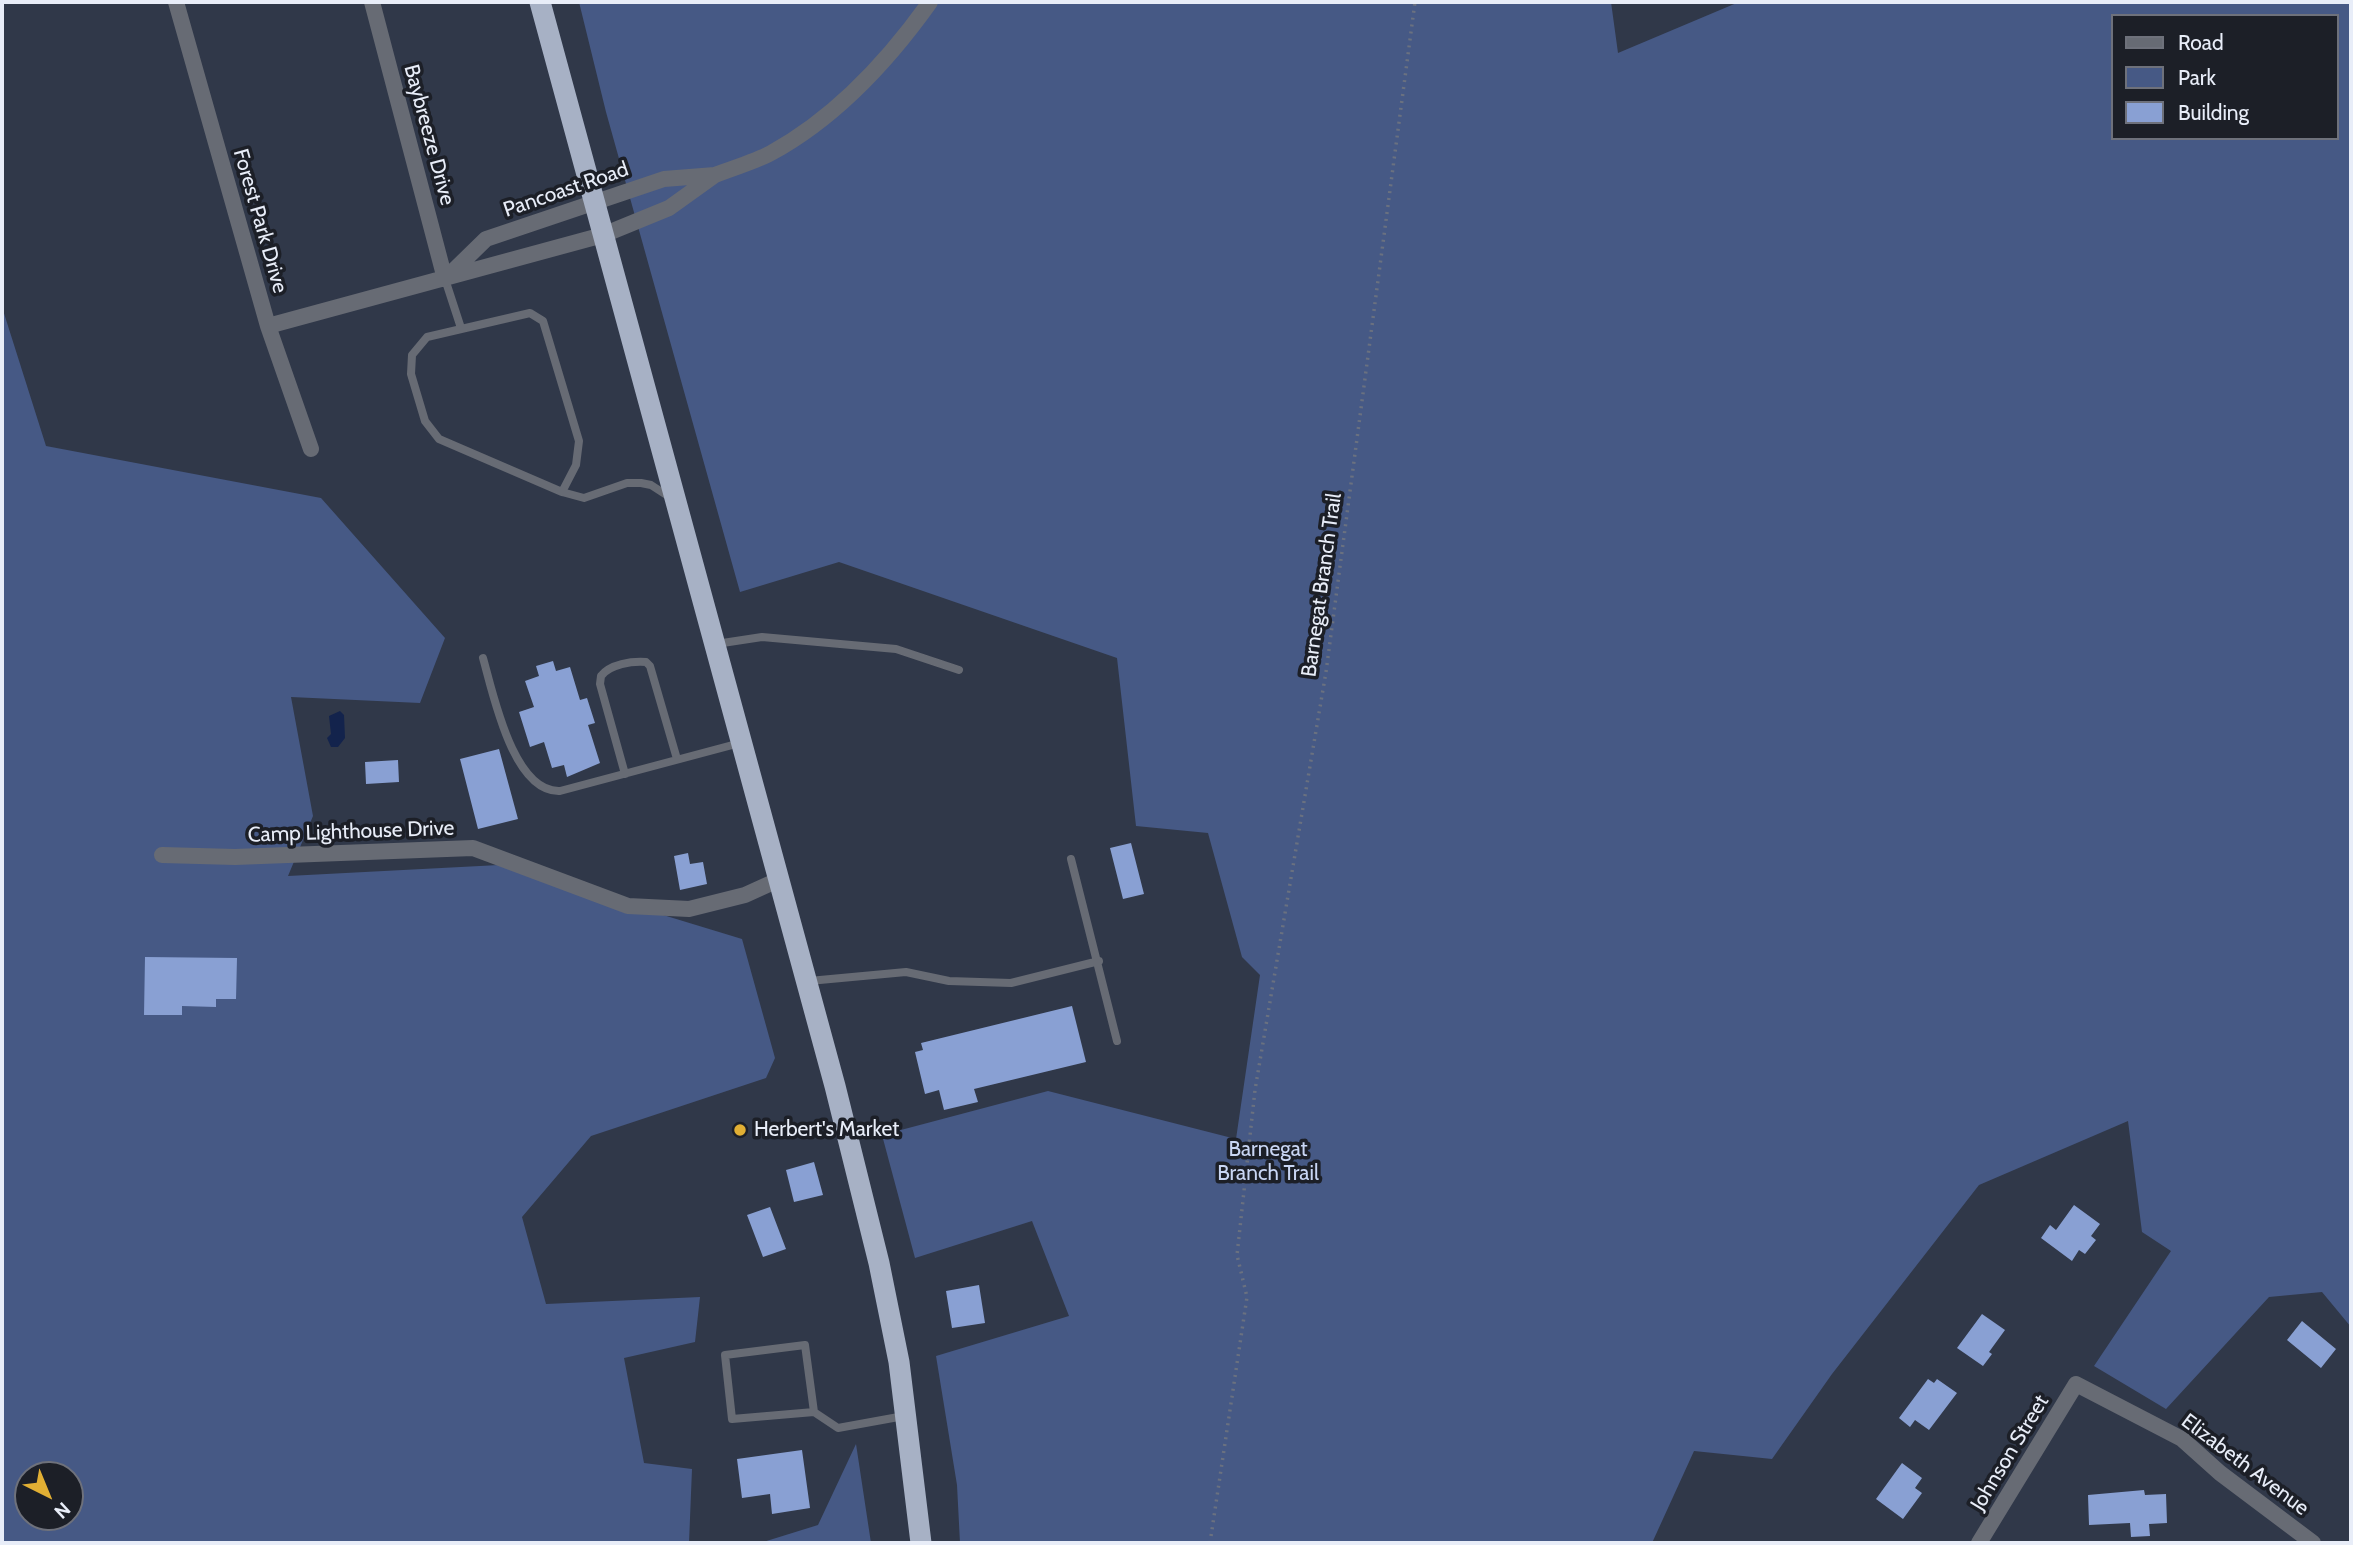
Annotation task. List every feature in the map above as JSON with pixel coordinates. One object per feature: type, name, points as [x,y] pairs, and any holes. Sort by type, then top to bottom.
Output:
[{"type":"highway","points":[[540,2],[806,981],[879,1263],[906,1416],[921,1543]]},
{"type":"street","name":"Forest Park Drive","points":[[176,2],[268,326],[311,449]]},
{"type":"street","name":"Baybreeze Drive","points":[[372,2],[445,279]]},
{"type":"street","name":"Pancoast Road","points":[[445,279],[486,239],[664,179],[715,174],[769,154],[817,124],[866,79],[909,31],[930,2]]},
{"type":"street","name":"Pancoast Road","points":[[268,326],[603,235],[669,208],[715,174]]},
{"type":"street","name":"Camp Lighthouse Drive","points":[[162,855],[235,858],[473,848],[628,906],[689,909],[745,895],[778,880]]},
{"type":"street","name":"Johnson Street","points":[[1979,1543],[2076,1384]]},
{"type":"street","name":"Elizabeth Avenue","points":[[2076,1384],[2182,1439],[2313,1543]]},
{"type":"lane","points":[[445,279],[461,328]]},
{"type":"lane","points":[[562,492],[576,465],[579,441],[543,321],[530,313],[427,337],[412,355],[411,373],[425,421],[439,439],[562,492],[584,498],[627,483],[641,483],[651,485],[674,500]]},
{"type":"lane","points":[[713,645],[762,637],[859,645],[896,649],[959,670]]},
{"type":"lane","points":[[483,658],[507,740],[539,786],[548,792],[740,743]]},
{"type":"lane","points":[[625,774],[600,684],[601,676],[612,667],[636,662],[646,662],[650,666],[677,760]]},
{"type":"lane","points":[[1072,859],[1117,1041]]},
{"type":"lane","points":[[806,981],[906,972],[949,981],[1011,983],[1099,961]]},
{"type":"lane","points":[[814,1412],[805,1345],[725,1355],[732,1419],[814,1412],[838,1428],[906,1416]]},
{"type":"path","name":"Barnegat Branch Trail","points":[[1210,1543],[1247,1297],[1237,1255],[1255,1090],[1326,672],[1415,2]]},
{"type":"green space","points":[[579,2],[1611,2],[1618,53],[1739,2],[2351,2],[2351,1327],[2322,1292],[2269,1297],[2166,1409],[2094,1366],[2171,1251],[2142,1232],[2128,1121],[1979,1185],[1832,1374],[1772,1459],[1694,1451],[1652,1543],[960,1543],[957,1485],[936,1356],[1069,1316],[1032,1221],[915,1258],[882,1135],[1048,1091],[1236,1139],[1260,975],[1242,957],[1208,833],[1136,826],[1117,658],[839,562],[740,592],[606,112]]},
{"type":"green space","points":[[2,307],[46,446],[321,498],[445,638],[420,703],[291,697],[313,816],[288,876],[499,865],[742,939],[775,1058],[766,1078],[591,1136],[522,1217],[546,1304],[700,1297],[695,1342],[624,1358],[644,1463],[692,1469],[689,1543],[2,1543]]},
{"type":"green space","points":[[856,1444],[871,1543],[760,1543],[818,1525]]},
{"type":"shaded area","points":[[340,711],[344,715],[345,738],[338,747],[331,747],[327,738],[331,734],[329,716]]},
{"type":"building","points":[[553,661],[556,671],[570,667],[580,700],[587,698],[595,723],[588,725],[600,763],[567,777],[564,765],[552,768],[544,742],[530,747],[519,712],[534,707],[525,681],[539,676],[536,666]]},
{"type":"building","points":[[499,749],[518,819],[478,829],[460,759]]},
{"type":"building","points":[[398,760],[399,782],[366,784],[365,762]]},
{"type":"building","points":[[1131,843],[1144,894],[1123,899],[1110,848]]},
{"type":"building","points":[[688,853],[690,864],[703,862],[707,884],[680,890],[674,856]]},
{"type":"building","points":[[145,957],[237,958],[236,999],[216,999],[216,1007],[182,1006],[182,1015],[144,1015]]},
{"type":"building","points":[[1072,1006],[1086,1062],[974,1089],[978,1102],[944,1110],[939,1090],[925,1094],[915,1052],[923,1050],[921,1043]]},
{"type":"building","points":[[814,1162],[823,1195],[794,1202],[786,1170]]},
{"type":"building","points":[[2074,1205],[2100,1224],[2091,1236],[2096,1240],[2085,1254],[2079,1250],[2072,1261],[2041,1238],[2050,1225],[2056,1230]]},
{"type":"building","points":[[770,1207],[786,1249],[763,1257],[747,1215]]},
{"type":"building","points":[[979,1285],[985,1323],[952,1328],[946,1291]]},
{"type":"building","points":[[1982,1314],[2005,1330],[1989,1352],[1992,1354],[1983,1366],[1957,1348]]},
{"type":"building","points":[[2302,1321],[2336,1349],[2321,1368],[2287,1340]]},
{"type":"building","points":[[1928,1379],[1934,1383],[1937,1379],[1957,1393],[1929,1430],[1915,1420],[1910,1427],[1899,1418]]},
{"type":"building","points":[[802,1450],[810,1508],[772,1514],[770,1494],[742,1498],[737,1459]]},
{"type":"building","points":[[1902,1463],[1922,1478],[1915,1488],[1922,1493],[1903,1519],[1876,1499]]},
{"type":"building","points":[[2144,1490],[2145,1495],[2166,1494],[2167,1523],[2149,1524],[2150,1536],[2131,1537],[2130,1523],[2089,1525],[2088,1495]]},
{"type":"place","name":"Herbert's Market","points":[[740,1130]]}]
